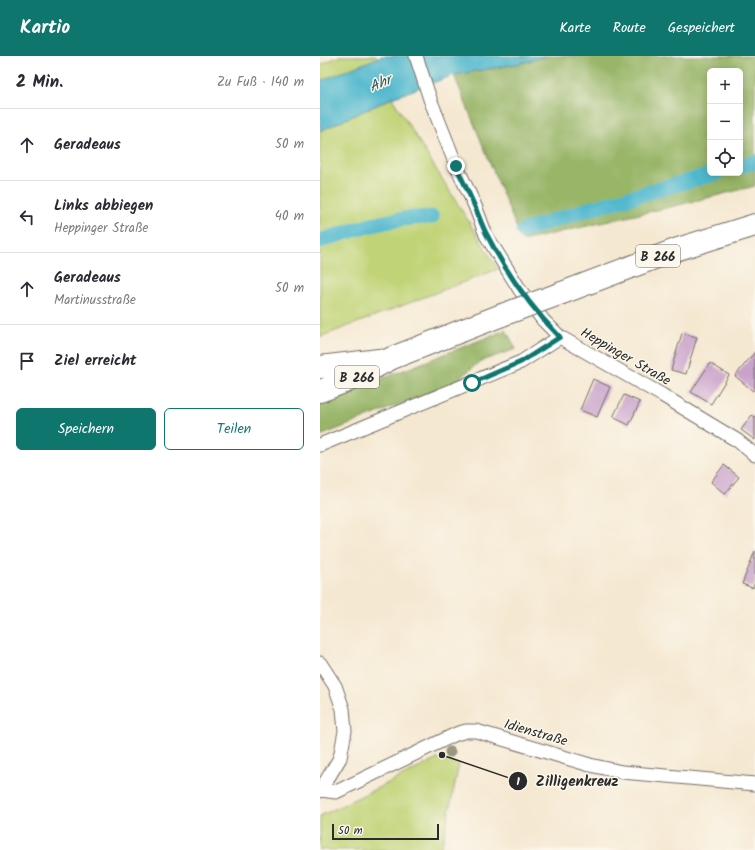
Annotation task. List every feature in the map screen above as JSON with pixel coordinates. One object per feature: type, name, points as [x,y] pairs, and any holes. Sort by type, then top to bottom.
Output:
[{"type":"highway","name":"B 266","points":[[320,391],[350,380],[392,358],[502,315],[678,249],[755,225]]},
{"type":"highway","name":"B 266","points":[[320,367],[392,358]]},
{"type":"street","name":"Heppinger Straße","points":[[416,56],[430,99],[456,166],[475,206],[486,235],[520,290],[543,320],[560,337],[662,395],[738,441],[755,455]]},
{"type":"street","points":[[320,445],[521,362],[560,337]]},
{"type":"street","points":[[320,662],[335,686],[343,710],[345,731],[340,758],[320,791]]},
{"type":"street","name":"Idienstraße","points":[[320,791],[336,792],[456,734],[466,731],[476,731],[590,765],[622,772],[755,784]]},
{"type":"green space","points":[[339,56],[377,56],[378,58],[320,81],[320,62],[321,65]]},
{"type":"green space","points":[[547,56],[755,56],[755,186],[522,241],[454,75],[517,64]]},
{"type":"green space","points":[[392,98],[498,269],[320,337],[320,131]]},
{"type":"green space","points":[[506,330],[516,349],[481,361],[453,383],[320,436],[320,403]]},
{"type":"green space","points":[[437,759],[459,764],[441,850],[320,850],[320,816]]},
{"type":"water","name":"Ahr","points":[[382,56],[547,56],[517,64],[454,75],[392,98],[320,131],[320,81]]},
{"type":"building","points":[[682,333],[697,337],[686,374],[671,370]]},
{"type":"building","points":[[755,352],[755,389],[753,391],[735,376]]},
{"type":"building","points":[[710,363],[729,375],[711,404],[691,392]]},
{"type":"building","points":[[593,379],[610,387],[597,417],[580,410]]},
{"type":"building","points":[[624,395],[640,402],[629,425],[613,417]]},
{"type":"building","points":[[752,415],[755,417],[755,440],[741,430]]},
{"type":"building","points":[[724,465],[739,477],[725,494],[711,482]]},
{"type":"building","points":[[755,551],[755,582],[753,588],[742,584]]},
{"type":"waterway","points":[[743,165],[755,162]]},
{"type":"waterway","points":[[523,231],[582,211],[707,176]]},
{"type":"waterway","points":[[320,241],[375,224],[417,217],[432,217]]},
{"type":"place","name":"Zilligenkreuz","points":[[442,755]]},
{"type":"route","points":[[456,166],[475,206],[486,235],[502,262],[520,290],[543,320],[560,337],[521,362],[472,383]]}]
